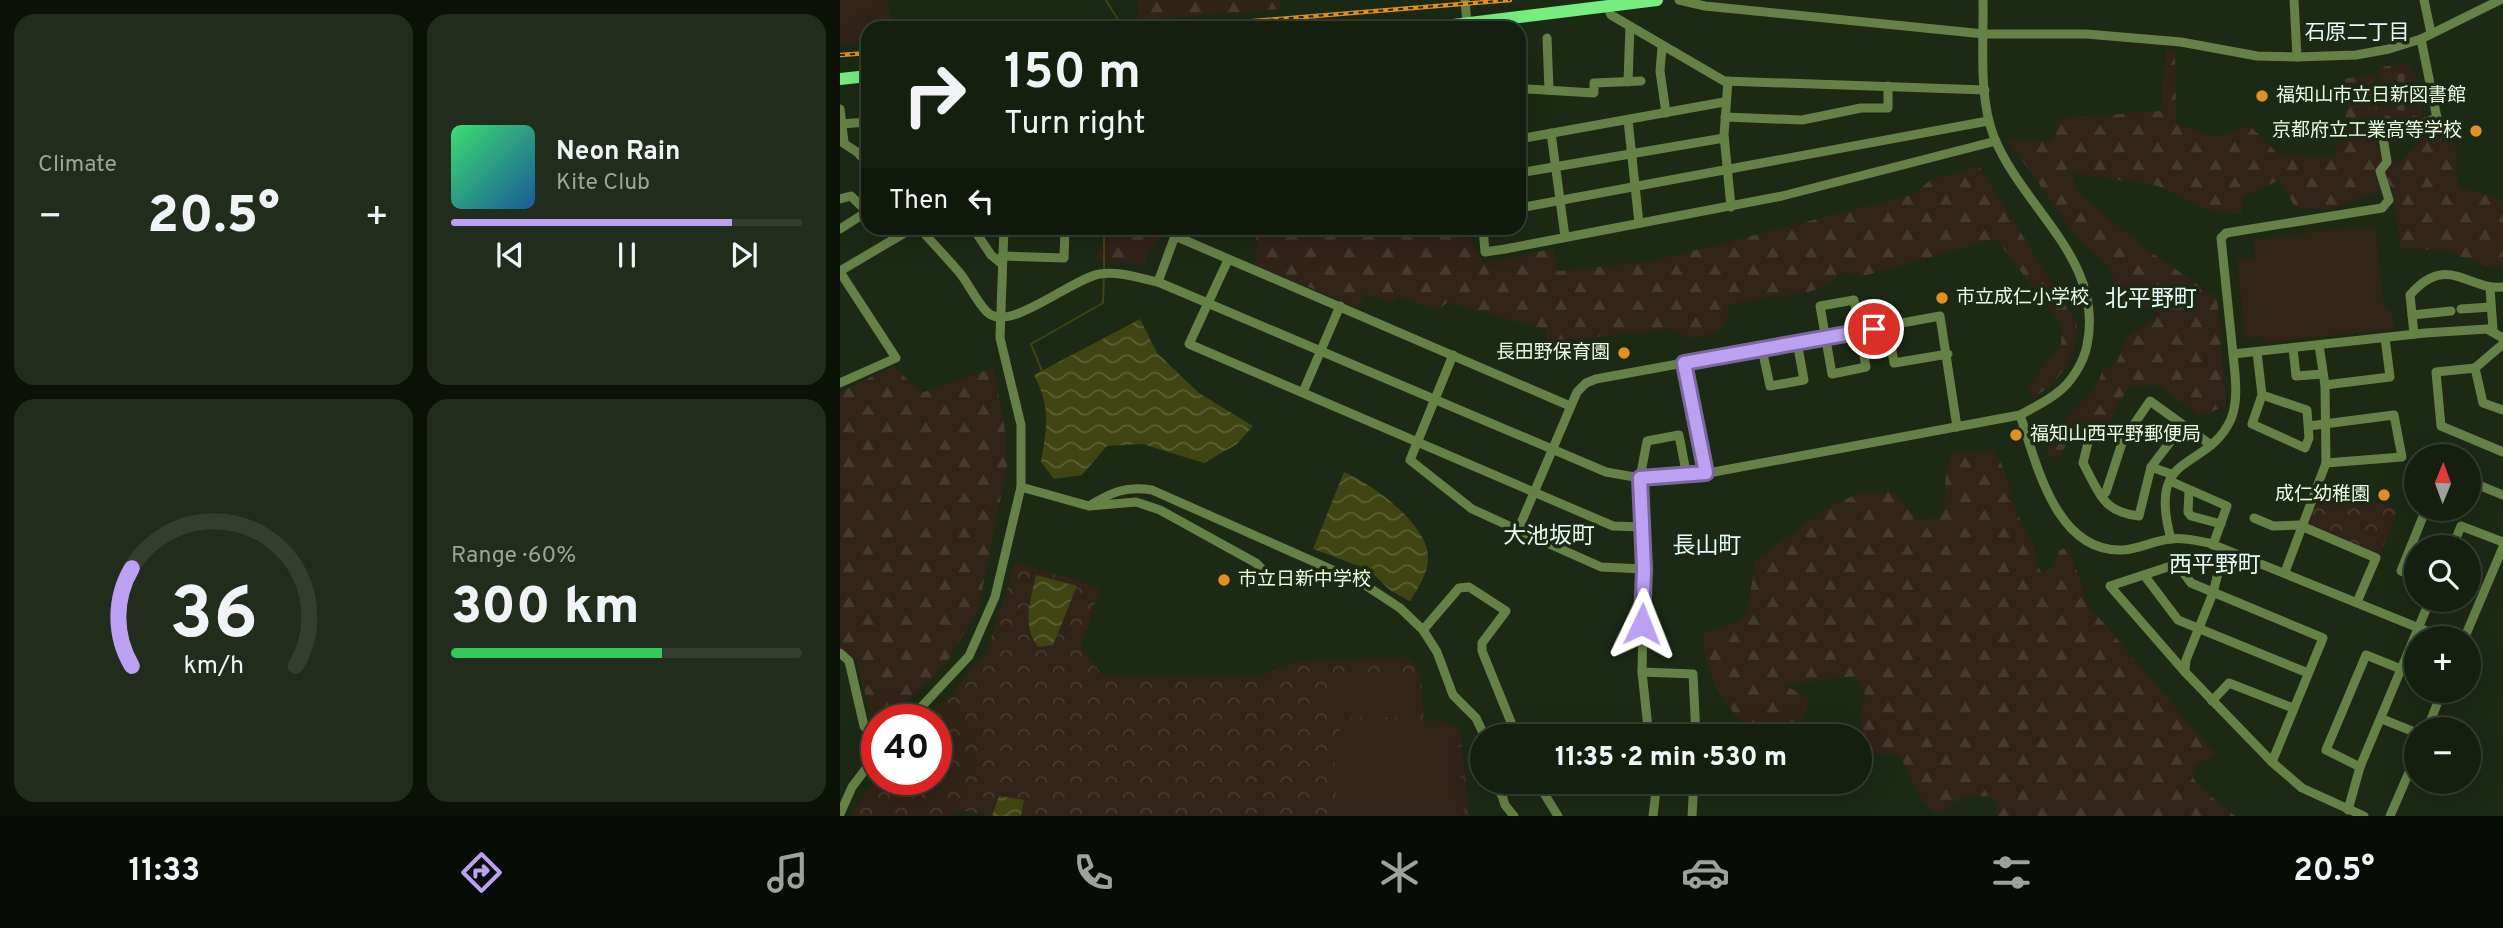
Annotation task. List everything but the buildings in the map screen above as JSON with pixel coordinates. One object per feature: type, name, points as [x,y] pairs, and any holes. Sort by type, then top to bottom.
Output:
[{"type":"main road","points":[[1495,21],[1624,2],[1657,0]]},
{"type":"main road","points":[[840,79],[861,77]]},
{"type":"street","points":[[1465,0],[1472,21]]},
{"type":"street","points":[[1679,0],[1705,6],[1984,34],[2086,34],[2181,42],[2257,57],[2356,55],[2421,39],[2500,0]]},
{"type":"street","points":[[925,235],[960,273],[988,314],[1000,318],[1021,314],[1052,295],[1098,274],[1121,274],[1158,282],[1606,472],[1640,478],[1687,477],[2020,415],[2058,393],[2076,371],[2086,353],[2091,310],[2085,280],[1996,141],[1988,121],[1983,0]]},
{"type":"street","points":[[2294,0],[2297,57]]},
{"type":"street","points":[[2424,0],[2431,33]]},
{"type":"street","points":[[1607,6],[1611,15],[1662,47],[1728,81],[1985,90]]},
{"type":"street","points":[[1628,82],[1630,26]]},
{"type":"street","points":[[1547,38],[1549,90]]},
{"type":"street","points":[[2171,539],[2166,508],[2170,478],[2223,432],[2235,405],[2233,354],[2221,238],[2226,233],[2382,208],[2389,200],[2380,170],[2387,162],[2382,131],[2407,129],[2437,118],[2421,39]]},
{"type":"street","points":[[1662,47],[1660,71],[1666,113]]},
{"type":"street","points":[[1526,92],[1594,93],[1594,83],[1641,81]]},
{"type":"street","points":[[1728,81],[1724,102],[1724,138],[1731,207]]},
{"type":"street","points":[[1724,117],[1802,120],[1861,108],[1888,108],[1888,86]]},
{"type":"street","points":[[1526,138],[1724,102]]},
{"type":"street","points":[[840,109],[842,141],[861,158]]},
{"type":"street","points":[[1628,120],[1639,223]]},
{"type":"street","points":[[1526,207],[1988,121]]},
{"type":"street","points":[[841,124],[861,123]]},
{"type":"street","points":[[1551,133],[1565,237]]},
{"type":"street","points":[[1526,172],[1724,138]]},
{"type":"street","points":[[1484,235],[1485,252],[1731,207],[1996,141]]},
{"type":"street","points":[[840,200],[851,196],[861,206]]},
{"type":"street","points":[[840,229],[861,216]]},
{"type":"street","points":[[840,383],[896,358],[840,272],[901,235]]},
{"type":"street","points":[[978,235],[991,255],[1002,260],[1063,258],[1065,235]]},
{"type":"street","points":[[924,704],[969,656],[995,597],[1021,487],[1021,425],[1000,338],[1003,235]]},
{"type":"street","points":[[1158,282],[1175,236],[1570,406]]},
{"type":"street","points":[[1228,260],[1206,302],[1189,344],[1613,526],[1643,527]]},
{"type":"street","points":[[2414,334],[2410,295],[2432,278],[2463,276],[2490,288],[2503,287]]},
{"type":"street","points":[[2490,288],[2493,330]]},
{"type":"street","points":[[1854,300],[1866,367],[1832,374],[1825,337],[1820,306],[1854,300]]},
{"type":"street","points":[[1303,392],[1323,351],[1340,306]]},
{"type":"street","points":[[2461,309],[2491,307]]},
{"type":"street","points":[[2412,315],[2451,311]]},
{"type":"street","points":[[1518,530],[1577,392],[1596,379],[1940,316],[1948,354],[1957,426]]},
{"type":"street","points":[[1888,327],[1894,363],[1948,354]]},
{"type":"street","points":[[2233,354],[2414,334],[2493,330],[2503,338]]},
{"type":"street","points":[[2325,385],[2389,377],[2385,338]]},
{"type":"street","points":[[1762,349],[1770,386],[1804,380],[1797,342]]},
{"type":"street","points":[[2503,344],[2475,368],[2436,372],[2441,426],[2503,452]]},
{"type":"street","points":[[2285,572],[2326,463],[2325,385],[2319,345]]},
{"type":"street","points":[[2293,348],[2296,376],[2323,374]]},
{"type":"street","points":[[2257,352],[2262,395],[2252,424],[2305,447],[2309,426],[2307,410],[2262,395]]},
{"type":"street","points":[[1453,355],[1410,460],[1472,509],[1601,567],[1644,569]]},
{"type":"street","points":[[1684,363],[1706,473]]},
{"type":"street","points":[[2475,368],[2483,403],[2503,410]]},
{"type":"street","points":[[2101,496],[2106,492],[2123,440],[2150,401],[2211,445]]},
{"type":"street","points":[[2020,415],[2038,470],[2068,527],[2084,542],[2106,550],[2126,550],[2171,539],[2213,545],[2414,626]]},
{"type":"street","points":[[2309,426],[2394,415],[2402,457],[2326,463]]},
{"type":"street","points":[[2123,440],[2110,432],[2090,434],[2083,463],[2106,505],[2122,514],[2139,516],[2151,467],[2183,425]]},
{"type":"street","points":[[1648,724],[1642,672],[1644,569],[1640,478],[1647,441],[1679,435],[1687,477]]},
{"type":"street","points":[[2151,467],[2189,491],[2227,506],[2213,545]]},
{"type":"street","points":[[2482,486],[2503,495]]},
{"type":"street","points":[[1021,487],[1089,506],[1136,502],[1160,510],[1256,564],[1266,573]]},
{"type":"street","points":[[1089,506],[1115,490],[1130,487],[1152,490],[1362,583],[1400,608],[1423,631],[1437,652],[1453,695],[1479,724]]},
{"type":"street","points":[[2189,491],[2188,512],[2191,516],[2221,524]]},
{"type":"street","points":[[2254,518],[2273,526],[2291,524],[2376,558],[2357,602]]},
{"type":"street","points":[[2457,535],[2461,526],[2503,544],[2469,626]]},
{"type":"street","points":[[2185,672],[2197,629],[2213,593],[2224,549]]},
{"type":"street","points":[[2272,762],[2323,638],[2192,583],[2177,564],[2110,586],[2211,701],[2272,762],[2302,788],[2364,816]]},
{"type":"street","points":[[2144,575],[2178,620],[2308,673]]},
{"type":"street","points":[[1423,631],[1459,588],[1469,587],[1506,611],[1482,643],[1482,651],[1512,724]]},
{"type":"street","points":[[840,653],[849,660],[861,713]]},
{"type":"street","points":[[2360,768],[2326,750],[2365,655],[2401,670]]},
{"type":"street","points":[[2348,810],[2360,768],[2404,663]]},
{"type":"street","points":[[1642,672],[1693,674],[1695,724]]},
{"type":"street","points":[[2211,701],[2229,683],[2293,708]]},
{"type":"street","points":[[2382,719],[2404,728]]},
{"type":"street","points":[[840,814],[852,787],[861,775]]},
{"type":"street","points":[[2390,816],[2404,784]]},
{"type":"street","points":[[1501,794],[1514,816]]},
{"type":"street","points":[[1545,794],[1559,816]]},
{"type":"street","points":[[1654,816],[1656,794]]},
{"type":"street","points":[[1692,816],[1693,794]]},
{"type":"green space","points":[[840,0],[887,0],[892,21],[861,21],[861,43],[840,46]]},
{"type":"green space","points":[[1138,0],[1280,0],[1280,9],[1139,20]]},
{"type":"green space","points":[[2166,50],[2175,51],[2176,123],[2215,137],[2249,125],[2277,153],[2334,157],[2348,108],[2344,79],[2374,74],[2378,101],[2369,138],[2399,164],[2442,116],[2455,146],[2458,187],[2503,200],[2503,269],[2486,266],[2446,251],[2401,248],[2392,186],[2329,210],[2295,207],[2279,180],[2242,198],[2242,214],[2207,210],[2158,186],[2072,173],[2077,192],[2143,247],[2217,298],[2226,406],[2200,416],[2157,385],[2129,386],[2107,425],[2084,428],[2081,444],[2067,443],[2059,459],[2050,457],[2046,445],[2059,424],[2091,393],[2102,372],[2116,363],[2129,335],[2159,314],[2119,293],[2109,267],[2076,236],[2007,139],[2051,140],[2056,132],[2056,119],[2161,111]]},
{"type":"green space","points":[[2404,64],[2418,82],[2422,99],[2422,123],[2410,131],[2405,142],[2375,144],[2373,120],[2380,90],[2380,67]]},
{"type":"green space","points":[[1979,166],[2077,323],[2074,346],[2066,366],[2052,384],[2033,398],[2028,386],[2061,345],[2062,325],[1996,239],[1860,277],[1844,271],[1818,289],[1729,306],[1722,328],[1707,335],[1690,338],[1671,328],[1547,343],[1546,330],[1448,302],[1437,311],[1398,295],[1392,302],[1364,294],[1358,307],[1254,265],[1258,246],[1253,235],[1440,235],[1469,238],[1483,263],[1553,249],[1558,271],[1649,262],[1915,194],[1930,180]]},
{"type":"green space","points":[[2375,225],[2384,306],[2393,313],[2394,329],[2263,343],[2262,337],[2245,338],[2237,259],[2255,258],[2254,239]]},
{"type":"green space","points":[[1116,235],[1161,235],[1146,257],[1145,266],[1124,262],[1103,264],[1096,257],[1099,246]]},
{"type":"green space","points":[[894,366],[921,393],[993,368],[1004,421],[1007,467],[978,610],[948,660],[922,688],[902,704],[868,704],[855,657],[840,650],[840,392]]},
{"type":"green space","points":[[1992,450],[2006,474],[2018,515],[2033,544],[2037,563],[2043,574],[2052,568],[2060,550],[2069,547],[2088,605],[2215,754],[2196,766],[2192,775],[2195,781],[2235,816],[1994,816],[1997,804],[1989,796],[1960,798],[1944,811],[1934,812],[1920,797],[1897,754],[1872,753],[1872,724],[1862,724],[1860,714],[1866,696],[1855,676],[1785,685],[1809,699],[1804,718],[1796,724],[1745,724],[1734,713],[1709,671],[1703,643],[1705,632],[1734,623],[1745,614],[1755,560],[1827,508],[1861,492],[1893,492],[1918,520],[1936,518],[1944,512],[1946,472],[1952,453]]},
{"type":"green space","points":[[2324,482],[2398,510],[2380,554],[2308,524]]},
{"type":"green space","points":[[1016,562],[1100,588],[1081,647],[1102,675],[1261,676],[1290,664],[1315,660],[1408,657],[1421,674],[1424,721],[1440,721],[1460,729],[1470,816],[987,816],[961,810],[950,816],[851,816],[864,795],[952,795],[952,704],[940,704],[987,650]]},
{"type":"green space","points":[[1413,676],[1417,717],[1330,717],[1328,678]]},
{"type":"green space","points":[[1343,726],[1439,726],[1456,732],[1464,816],[1338,816],[1333,739]]},
{"type":"water","points":[[1140,319],[1157,353],[1199,393],[1253,426],[1237,444],[1204,463],[1142,444],[1107,446],[1082,475],[1054,479],[1041,462],[1046,418],[1043,398],[1034,375]]},
{"type":"water","points":[[1344,472],[1369,485],[1395,506],[1418,530],[1425,542],[1427,567],[1410,601],[1391,591],[1369,570],[1313,549]]},
{"type":"water","points":[[1036,575],[1077,586],[1053,645],[1038,647],[1030,630],[1029,612]]},
{"type":"water","points":[[999,796],[1024,800],[1021,816],[992,816]]},
{"type":"waterway","points":[[1106,0],[1119,21]]},
{"type":"waterway","points":[[1104,235],[1104,270]]},
{"type":"waterway","points":[[1042,371],[1031,344],[1103,303],[1104,276]]},
{"type":"railway","points":[[1254,21],[1510,0]]},
{"type":"railway","points":[[840,55],[861,54]]},
{"type":"place","name":"福知山市立日新図書館","points":[[2262,96]]},
{"type":"place","name":"京都府立工業高等学校","points":[[2476,131]]},
{"type":"place","name":"市立成仁小学校","points":[[1942,298]]},
{"type":"place","name":"長田野保育園","points":[[1624,353]]},
{"type":"place","name":"福知山西平野郵便局","points":[[2016,435]]},
{"type":"place","name":"成仁幼稚園","points":[[2384,495]]},
{"type":"place","name":"市立日新中学校","points":[[1224,580]]},
{"type":"district","name":"石原二丁目","points":[[2357,33]]},
{"type":"district","name":"北平野町","points":[[2151,300]]},
{"type":"district","name":"大池坂町","points":[[1549,537]]},
{"type":"district","name":"長山町","points":[[1707,547]]},
{"type":"district","name":"西平野町","points":[[2215,566]]},
{"type":"route","points":[[1642,624],[1644,569],[1640,478],[1687,477],[1706,473],[1684,363],[1874,329]]}]
